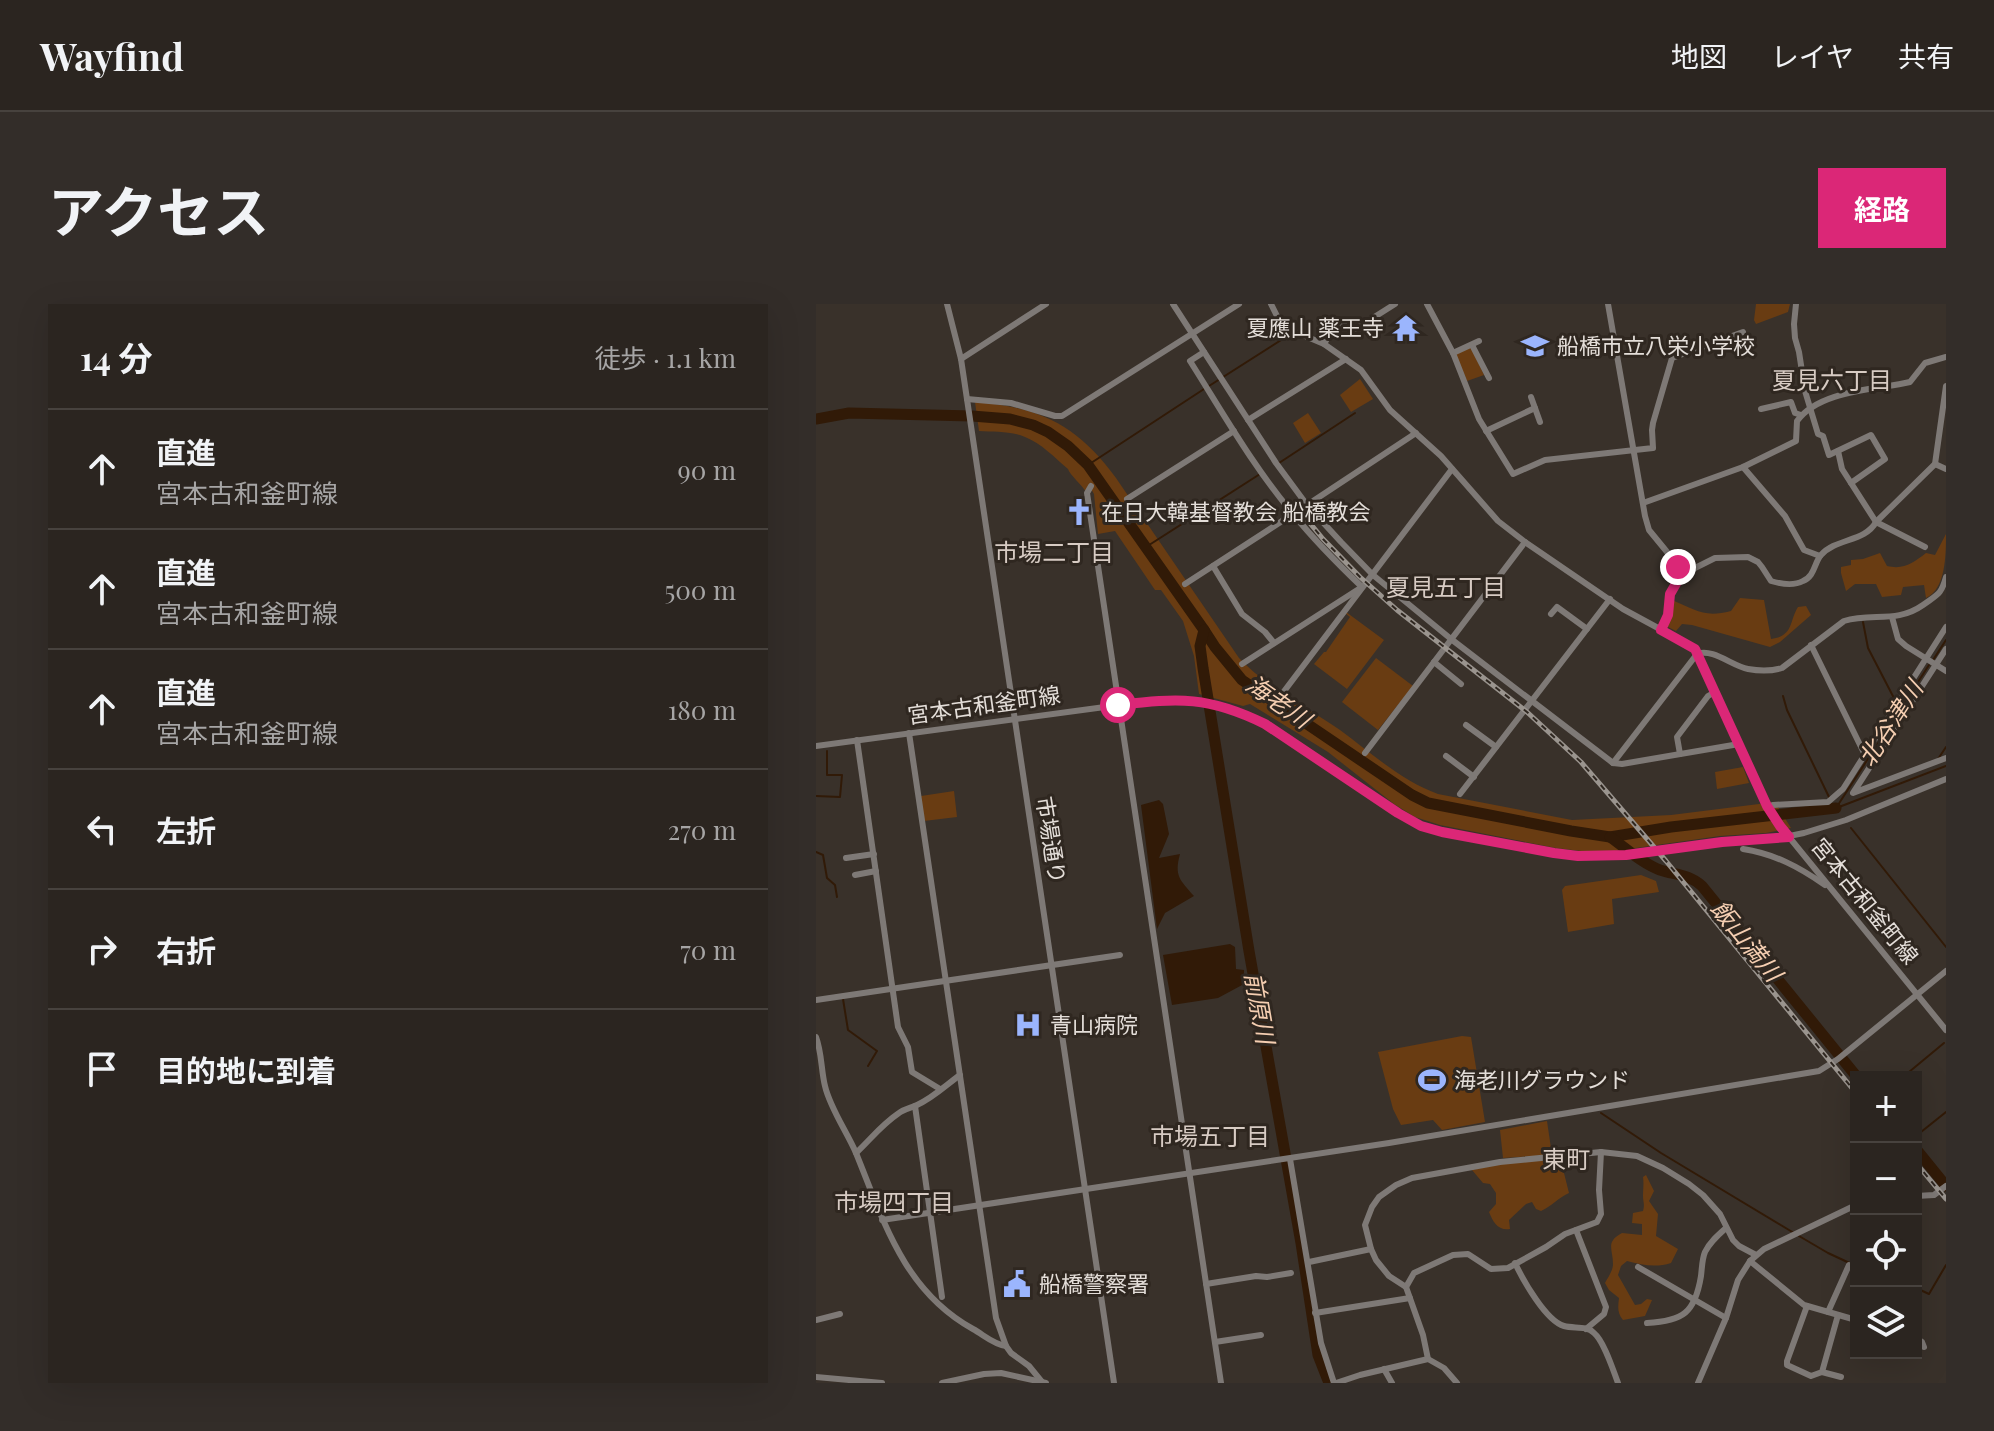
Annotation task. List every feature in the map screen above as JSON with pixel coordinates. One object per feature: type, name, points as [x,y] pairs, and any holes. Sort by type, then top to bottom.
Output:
[{"type":"street","name":"市場通り","points":[[947,304],[961,359],[1114,1383]]},
{"type":"street","points":[[961,359],[1046,304]]},
{"type":"street","points":[[1173,304],[1307,505],[1373,575],[1451,639],[1613,763],[1739,744]]},
{"type":"street","points":[[967,399],[1011,403],[1062,416],[1239,304]]},
{"type":"street","points":[[1271,304],[1277,317],[1291,330],[1324,344],[1361,370],[1390,410],[1441,456],[1493,516],[1525,542],[1630,613],[1687,644],[1697,654],[1776,821],[1789,837],[1846,820],[1946,779]]},
{"type":"street","points":[[1324,344],[1336,323],[1357,328],[1395,304]]},
{"type":"street","points":[[1427,304],[1453,353],[1472,405],[1513,474],[1545,460],[1654,447],[1652,430],[1672,358],[1743,332]]},
{"type":"street","points":[[1608,304],[1649,530],[1672,558],[1681,575]]},
{"type":"street","points":[[1796,304],[1795,338],[1810,407],[1818,434],[1823,436],[1829,455],[1871,435],[1885,459],[1851,483]]},
{"type":"street","points":[[1453,353],[1476,343],[1489,378]]},
{"type":"street","points":[[1204,352],[1190,361],[1260,470],[1293,514],[1362,587]]},
{"type":"street","points":[[1643,503],[1743,467],[1796,441],[1797,421],[1810,407],[1839,395],[1910,382],[1925,363],[1946,357]]},
{"type":"street","points":[[1248,420],[1346,359]]},
{"type":"street","points":[[1661,630],[1668,615],[1670,594],[1681,575],[1715,558],[1748,557],[1758,562],[1771,581],[1798,584],[1810,578],[1820,556],[1832,547],[1873,528],[1935,464],[1946,386]]},
{"type":"street","points":[[1531,397],[1540,422]]},
{"type":"street","points":[[1761,409],[1791,402],[1795,413],[1801,415]]},
{"type":"street","points":[[1486,431],[1535,408]]},
{"type":"street","points":[[1127,499],[1234,431]]},
{"type":"street","points":[[1307,505],[1416,433]]},
{"type":"street","points":[[1838,451],[1842,469],[1876,522],[1925,547]]},
{"type":"street","points":[[1935,464],[1946,469]]},
{"type":"street","points":[[1743,467],[1785,516],[1804,550],[1820,556]]},
{"type":"street","points":[[1282,694],[1452,469]]},
{"type":"street","points":[[1091,486],[1087,493],[1221,1383]]},
{"type":"street","points":[[1185,584],[1293,514]]},
{"type":"street","points":[[1365,753],[1525,542]]},
{"type":"street","points":[[1213,566],[1242,614],[1274,643]]},
{"type":"street","points":[[1613,763],[1697,654],[1705,651],[1747,669],[1777,670],[1844,621],[1892,617],[1916,610],[1936,597],[1946,577]]},
{"type":"street","points":[[1242,664],[1362,587]]},
{"type":"street","points":[[1460,794],[1610,599]]},
{"type":"street","points":[[1551,614],[1557,607],[1587,629]]},
{"type":"street","points":[[1892,617],[1898,639],[1946,671]]},
{"type":"street","points":[[1946,627],[1931,661],[1853,793],[1946,758]]},
{"type":"street","points":[[1811,645],[1865,755]]},
{"type":"street","points":[[1771,808],[1828,802],[1843,789],[1931,661],[1946,649]]},
{"type":"street","points":[[1434,662],[1461,684]]},
{"type":"street","points":[[1680,754],[1677,737],[1708,696],[1715,692]]},
{"type":"street","name":"宮本古和釜町線","points":[[816,746],[1118,705],[1174,700],[1208,703],[1230,708],[1265,724],[1398,813],[1421,826],[1442,832],[1578,856],[1629,855],[1722,842],[1789,837],[1946,1030]]},
{"type":"street","points":[[1466,725],[1496,747]]},
{"type":"street","points":[[909,733],[996,1318],[1011,1353],[1029,1366],[1044,1383]]},
{"type":"street","points":[[857,740],[898,1027],[908,1047],[912,1072],[940,1089]]},
{"type":"street","points":[[1446,756],[1474,777]]},
{"type":"street","points":[[1743,849],[1771,854],[1784,860],[1812,875],[1831,890]]},
{"type":"street","points":[[846,858],[874,854]]},
{"type":"street","points":[[855,875],[876,871]]},
{"type":"street","points":[[816,1000],[1120,955]]},
{"type":"street","points":[[882,1220],[1290,1159],[1819,1071],[1946,971]]},
{"type":"street","points":[[816,1037],[820,1080],[856,1153],[899,1254],[938,1305],[998,1345],[1006,1346]]},
{"type":"street","points":[[856,1153],[875,1131],[902,1110],[915,1106],[960,1075]]},
{"type":"street","points":[[915,1106],[942,1297]]},
{"type":"street","points":[[1406,1287],[1414,1273],[1453,1255],[1468,1254],[1491,1269],[1508,1268],[1565,1234],[1597,1222],[1601,1214],[1601,1152]]},
{"type":"street","points":[[1428,1359],[1406,1287],[1389,1276],[1376,1260],[1365,1225],[1379,1197],[1412,1178],[1500,1162],[1601,1152],[1637,1156],[1703,1195],[1720,1214],[1739,1246],[1756,1255]]},
{"type":"street","points":[[1290,1159],[1321,1343],[1335,1383],[1428,1359],[1444,1368],[1457,1383]]},
{"type":"street","points":[[1922,1196],[1934,1195],[1945,1187]]},
{"type":"street","points":[[1698,1383],[1726,1318],[1738,1280],[1750,1261],[1764,1249],[1850,1208]]},
{"type":"street","points":[[1647,1323],[1669,1322],[1687,1314],[1696,1300],[1704,1254],[1726,1228]]},
{"type":"street","points":[[1576,1230],[1606,1307],[1604,1314],[1586,1329]]},
{"type":"street","points":[[1309,1262],[1371,1249]]},
{"type":"street","points":[[1750,1261],[1807,1306],[1850,1318]]},
{"type":"street","points":[[1515,1263],[1522,1278],[1561,1326],[1589,1329],[1597,1335],[1618,1383]]},
{"type":"street","points":[[1828,1312],[1849,1265]]},
{"type":"street","points":[[1638,1267],[1726,1318]]},
{"type":"street","points":[[1206,1284],[1291,1273]]},
{"type":"street","points":[[1315,1313],[1410,1298]]},
{"type":"street","points":[[1807,1306],[1787,1365],[1811,1376],[1822,1372],[1841,1377]]},
{"type":"street","points":[[816,1320],[840,1314]]},
{"type":"street","points":[[1822,1372],[1838,1315]]},
{"type":"street","points":[[1215,1342],[1261,1335]]},
{"type":"street","points":[[1922,1342],[1924,1347]]},
{"type":"street","points":[[1384,1369],[1392,1383]]},
{"type":"street","points":[[942,1383],[1001,1373],[1044,1383]]},
{"type":"street","points":[[1830,1383],[1832,1375]]},
{"type":"street","points":[[816,1377],[880,1383]]},
{"type":"shaded area","points":[[1756,304],[1790,304],[1788,312],[1756,324]]},
{"type":"shaded area","points":[[1471,347],[1484,375],[1467,381],[1456,355]]},
{"type":"shaded area","points":[[1360,379],[1373,399],[1351,412],[1340,395]]},
{"type":"shaded area","points":[[975,402],[1038,414],[1087,444],[1116,478],[1239,658],[1274,687],[1412,782],[1438,794],[1572,820],[1671,815],[1775,802],[1791,828],[1608,852],[1556,848],[1440,825],[1415,817],[1328,752],[1250,704],[1243,706],[1199,694],[1194,656],[1183,621],[1161,590],[1155,590],[1115,531],[1098,534],[1094,494],[1090,487],[1086,492],[1068,469],[1031,440],[1014,434],[979,431]]},
{"type":"shaded area","points":[[1308,413],[1321,433],[1305,443],[1293,423]]},
{"type":"shaded area","points":[[1946,534],[1941,579],[1938,587],[1926,598],[1924,585],[1903,587],[1901,595],[1882,597],[1876,584],[1855,584],[1846,591],[1841,567],[1851,565],[1851,560],[1880,553],[1887,566],[1903,566],[1926,553],[1935,555]]},
{"type":"shaded area","points":[[1740,598],[1764,600],[1771,639],[1784,635],[1798,607],[1806,606],[1811,615],[1770,647],[1692,625],[1682,624],[1676,631],[1666,626],[1672,600],[1700,612],[1714,614],[1731,611]]},
{"type":"shaded area","points":[[1346,612],[1384,640],[1347,689],[1314,664],[1350,617]]},
{"type":"shaded area","points":[[1376,658],[1413,686],[1378,730],[1342,702]]},
{"type":"shaded area","points":[[1743,767],[1749,783],[1717,789],[1715,772]]},
{"type":"shaded area","points":[[954,791],[957,817],[924,821],[921,796]]},
{"type":"shaded area","points":[[1159,800],[1163,804],[1169,834],[1159,858],[1180,854],[1180,877],[1194,896],[1165,913],[1157,929],[1141,805]]},
{"type":"shaded area","points":[[1641,875],[1656,881],[1659,892],[1612,899],[1614,924],[1568,932],[1562,890],[1565,886]]},
{"type":"shaded area","points":[[1230,944],[1235,947],[1236,969],[1244,970],[1244,984],[1218,998],[1172,1005],[1163,955]]},
{"type":"shaded area","name":"海老川グラウンド","points":[[1462,1036],[1471,1037],[1485,1122],[1442,1130],[1433,1120],[1401,1125],[1393,1109],[1378,1052]]},
{"type":"shaded area","points":[[1547,1121],[1552,1155],[1503,1158],[1500,1130]]},
{"type":"shaded area","points":[[1555,1159],[1564,1173],[1569,1193],[1541,1211],[1532,1202],[1526,1204],[1509,1220],[1510,1229],[1496,1225],[1489,1212],[1496,1204],[1496,1193],[1472,1170]]},
{"type":"shaded area","points":[[1646,1175],[1654,1191],[1649,1201],[1658,1214],[1656,1236],[1678,1249],[1671,1263],[1649,1265],[1627,1261],[1621,1266],[1618,1275],[1635,1305],[1652,1300],[1645,1316],[1623,1320],[1618,1307],[1619,1298],[1605,1283],[1613,1267],[1613,1240],[1622,1233],[1642,1235],[1642,1224],[1632,1223],[1633,1213],[1643,1211],[1643,1177]]},
{"type":"waterway","points":[[1209,386],[1289,335]]},
{"type":"waterway","points":[[1088,465],[1204,389]]},
{"type":"waterway","name":"海老川","points":[[816,419],[849,413],[972,416],[1010,419],[1048,432],[1088,465],[1215,647],[1242,680],[1428,803],[1610,837],[1836,808]]},
{"type":"waterway","points":[[1279,463],[1355,413]]},
{"type":"waterway","points":[[1146,547],[1260,474]]},
{"type":"waterway","points":[[1863,622],[1868,648],[1896,702]]},
{"type":"waterway","name":"前原川","points":[[1204,630],[1200,646],[1203,668],[1249,951],[1318,1355],[1329,1383]]},
{"type":"waterway","name":"北谷津川","points":[[1933,660],[1946,640]]},
{"type":"waterway","name":"北谷津川","points":[[1836,808],[1929,665]]},
{"type":"waterway","points":[[1783,696],[1829,797]]},
{"type":"waterway","points":[[1938,759],[1946,747]]},
{"type":"waterway","points":[[816,796],[840,797],[842,775],[827,775],[827,751]]},
{"type":"waterway","points":[[1839,807],[1946,766]]},
{"type":"waterway","points":[[1851,828],[1946,947]]},
{"type":"waterway","name":"飯山満川","points":[[1610,837],[1653,867],[1687,877],[1702,886],[1852,1071]]},
{"type":"waterway","points":[[816,852],[823,855],[827,878],[835,885],[837,897]]},
{"type":"waterway","points":[[843,999],[848,1030],[877,1051],[868,1066]]},
{"type":"waterway","points":[[1910,1071],[1944,1043]]},
{"type":"waterway","points":[[1922,1131],[1946,1112]]},
{"type":"waterway","points":[[1601,1113],[1794,1233]]},
{"type":"waterway","name":"飯山満川","points":[[1922,1156],[1946,1186]]},
{"type":"waterway","points":[[1799,1236],[1850,1263]]},
{"type":"waterway","points":[[1922,1291],[1929,1294],[1946,1265]]},
{"type":"railway","points":[[1300,511],[1360,577],[1397,610],[1527,712],[1581,762],[1850,1086]]},
{"type":"railway","points":[[1922,1170],[1946,1199]]},
{"type":"place","name":"夏應山 薬王寺","points":[[1406,328]]},
{"type":"place","name":"船橋市立八栄小学校","points":[[1535,346]]},
{"type":"place","name":"在日大韓基督教会 船橋教会","points":[[1079,512]]},
{"type":"place","name":"青山病院","points":[[1028,1025]]},
{"type":"place","name":"海老川グラウンド","points":[[1432,1080]]},
{"type":"place","name":"船橋警察署","points":[[1017,1284]]},
{"type":"district","name":"夏見六丁目","points":[[1832,381]]},
{"type":"district","name":"市場二丁目","points":[[1054,553]]},
{"type":"district","name":"夏見五丁目","points":[[1446,588]]},
{"type":"district","name":"市場五丁目","points":[[1210,1137]]},
{"type":"district","name":"東町","points":[[1566,1160]]},
{"type":"district","name":"市場四丁目","points":[[894,1203]]},
{"type":"route","points":[[1118,705],[1190,700],[1230,708],[1265,724],[1398,813],[1421,826],[1442,832],[1578,856],[1626,855],[1789,837],[1767,806],[1695,649],[1661,630],[1668,615],[1670,594],[1681,575],[1678,567]]}]
